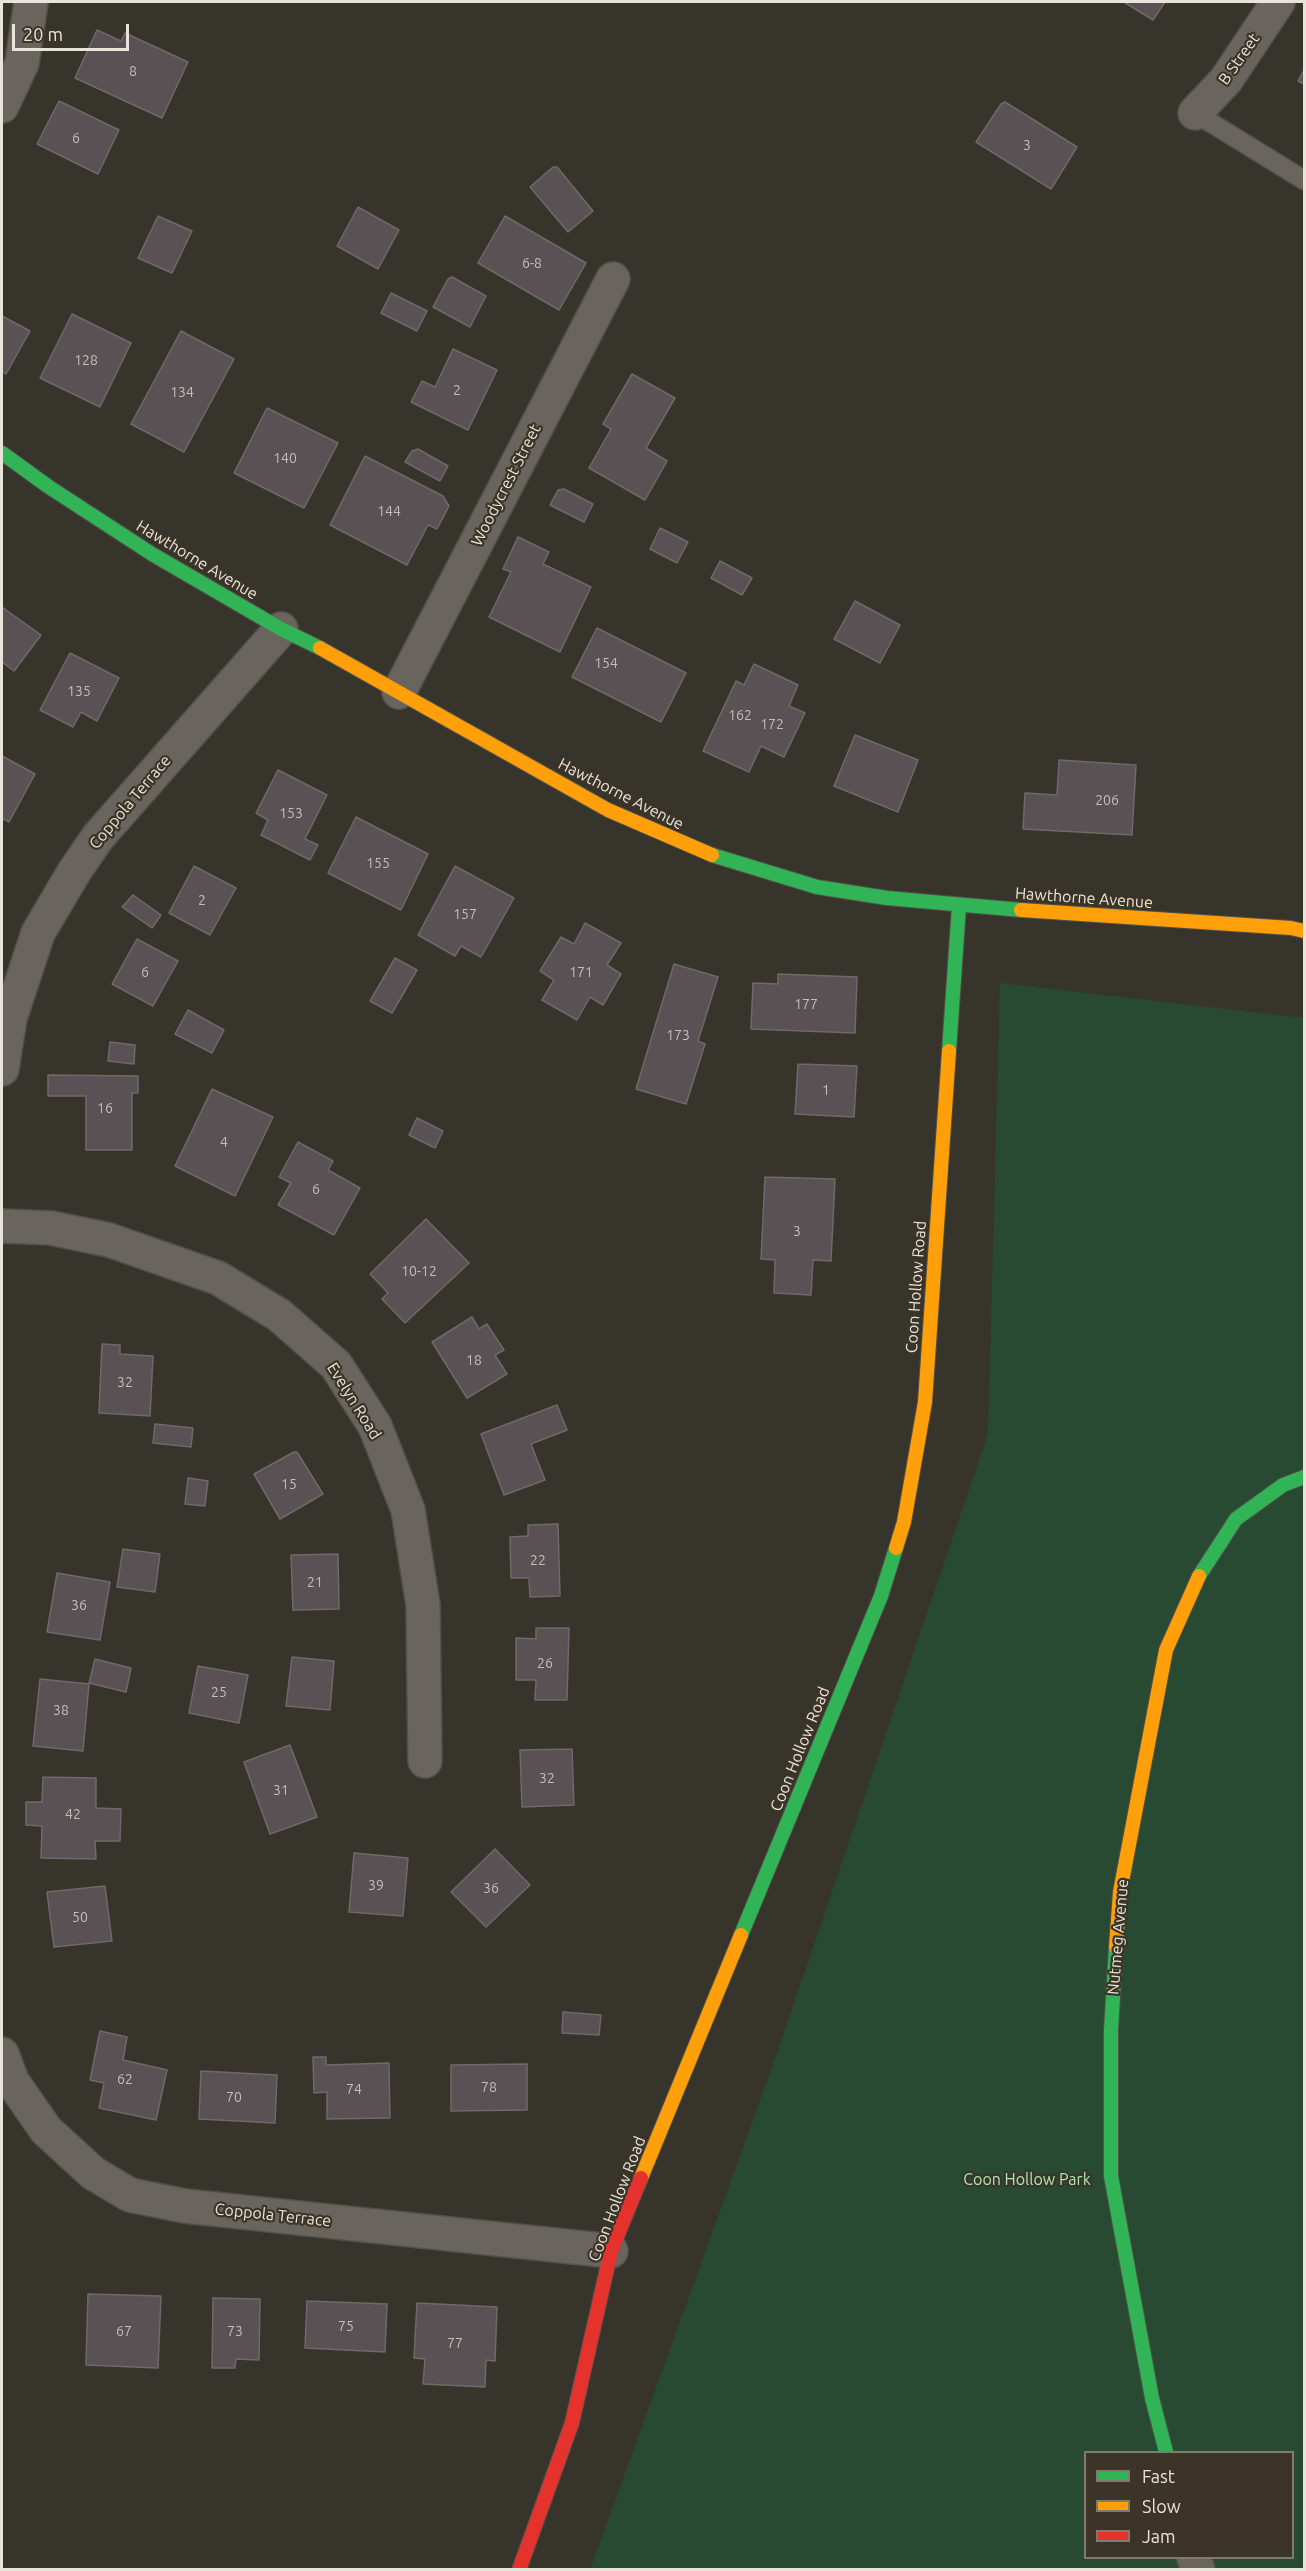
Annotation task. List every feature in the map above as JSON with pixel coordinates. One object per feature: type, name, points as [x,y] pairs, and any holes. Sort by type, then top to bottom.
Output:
[{"type":"street","points":[[2,106],[22,63],[31,2]]},
{"type":"street","name":"B Street","points":[[1195,113],[1226,80],[1278,2]]},
{"type":"street","name":"Woodycrest Street","points":[[399,693],[613,279]]},
{"type":"street","name":"Hawthorne Avenue","points":[[2,453],[48,487],[152,554],[281,629],[608,810],[702,852],[817,887],[959,906],[1291,928],[1305,931]]},
{"type":"street","name":"Coppola Terrace","points":[[2,1069],[10,1018],[38,933],[74,872],[98,837],[281,629]]},
{"type":"street","name":"Coon Hollow Road","points":[[519,2570],[572,2423],[611,2251],[881,1596],[904,1522],[925,1402],[959,906]]},
{"type":"street","name":"Evelyn Road","points":[[2,1226],[51,1228],[109,1240],[219,1278],[279,1315],[336,1365],[375,1426],[408,1510],[423,1605],[425,1761]]},
{"type":"street","name":"Nutmeg Avenue","points":[[1166,2451],[1152,2398],[1112,2176],[1111,2030],[1120,1892],[1166,1650],[1196,1580],[1236,1519],[1283,1485],[1305,1477]]},
{"type":"street","name":"Coppola Terrace","points":[[2,2054],[12,2081],[46,2130],[93,2173],[130,2195],[185,2206],[611,2251]]},
{"type":"lane","points":[[1195,113],[1305,180]]},
{"type":"green space","name":"Coon Hollow Park","points":[[1000,983],[1304,1018],[1304,2569],[590,2570],[775,2059],[988,1434]]},
{"type":"building","points":[[1124,2],[1165,2],[1153,20]]},
{"type":"building","points":[[97,30],[121,41],[125,33],[188,62],[162,118],[75,78]]},
{"type":"building","points":[[1304,70],[1304,84],[1298,81]]},
{"type":"building","points":[[59,101],[119,130],[98,174],[37,144]]},
{"type":"building","points":[[1005,102],[1077,147],[1051,189],[976,142],[1001,104]]},
{"type":"building","points":[[553,167],[557,167],[593,211],[568,232],[530,187]]},
{"type":"building","points":[[358,207],[399,230],[378,269],[337,246]]},
{"type":"building","points":[[158,216],[192,231],[172,273],[138,258]]},
{"type":"building","points":[[505,216],[586,263],[559,310],[478,263]]},
{"type":"building","points":[[452,277],[486,296],[470,327],[433,307],[448,279]]},
{"type":"building","points":[[391,293],[427,311],[417,331],[381,313]]},
{"type":"building","points":[[72,314],[131,343],[100,407],[40,378]]},
{"type":"building","points":[[2,316],[30,331],[6,374],[2,371]]},
{"type":"building","points":[[181,331],[234,359],[184,452],[131,424]]},
{"type":"building","points":[[453,349],[497,370],[468,430],[411,402],[422,381],[435,387]]},
{"type":"building","points":[[632,374],[675,398],[646,448],[667,461],[645,500],[589,468],[611,429],[603,424]]},
{"type":"building","points":[[267,408],[338,443],[304,508],[234,473]]},
{"type":"building","points":[[418,449],[448,466],[440,481],[405,462],[412,451]]},
{"type":"building","points":[[365,456],[443,496],[449,506],[437,529],[428,525],[407,565],[330,525]]},
{"type":"building","points":[[564,489],[593,504],[584,522],[550,505],[558,490]]},
{"type":"building","points":[[660,528],[688,542],[677,563],[650,549]]},
{"type":"building","points":[[518,537],[549,552],[543,564],[591,587],[560,652],[489,617],[511,572],[503,569]]},
{"type":"building","points":[[720,561],[752,578],[742,595],[711,578]]},
{"type":"building","points":[[855,601],[900,625],[880,663],[834,639]]},
{"type":"building","points":[[2,607],[41,635],[14,671],[2,662]]},
{"type":"building","points":[[597,628],[686,673],[661,722],[572,677]]},
{"type":"building","points":[[70,653],[119,678],[97,721],[81,712],[73,727],[40,710]]},
{"type":"building","points":[[754,664],[798,685],[789,706],[805,713],[784,757],[761,746],[749,772],[703,751],[736,681],[744,685]]},
{"type":"building","points":[[855,735],[918,760],[898,812],[834,786]]},
{"type":"building","points":[[2,756],[35,774],[9,822],[2,818]]},
{"type":"building","points":[[1059,760],[1136,765],[1132,835],[1023,829],[1025,793],[1057,795]]},
{"type":"building","points":[[278,770],[327,795],[305,839],[318,845],[310,860],[261,835],[268,820],[256,813]]},
{"type":"building","points":[[356,817],[428,854],[401,910],[328,873]]},
{"type":"building","points":[[194,866],[236,888],[210,935],[169,913]]},
{"type":"building","points":[[455,866],[514,898],[481,957],[461,946],[455,956],[418,935]]},
{"type":"building","points":[[133,895],[161,915],[152,928],[122,907]]},
{"type":"building","points":[[585,923],[621,943],[607,965],[621,974],[603,1005],[590,997],[577,1020],[542,1000],[554,980],[540,971],[561,937],[574,944]]},
{"type":"building","points":[[137,939],[178,961],[153,1006],[112,984]]},
{"type":"building","points":[[395,958],[417,970],[392,1013],[370,1001]]},
{"type":"building","points":[[674,964],[718,977],[698,1041],[705,1044],[686,1104],[636,1089]]},
{"type":"building","points":[[778,974],[857,977],[855,1033],[751,1029],[753,983],[778,984]]},
{"type":"building","points":[[188,1010],[224,1030],[212,1053],[175,1034]]},
{"type":"building","points":[[110,1042],[135,1045],[134,1064],[108,1061]]},
{"type":"building","points":[[798,1064],[857,1066],[854,1117],[795,1114]]},
{"type":"building","points":[[48,1075],[138,1076],[138,1093],[132,1093],[132,1150],[86,1150],[86,1096],[48,1096]]},
{"type":"building","points":[[212,1089],[273,1117],[235,1196],[175,1166]]},
{"type":"building","points":[[417,1118],[443,1131],[435,1148],[409,1135]]},
{"type":"building","points":[[298,1142],[333,1161],[328,1170],[360,1188],[334,1235],[278,1205],[291,1183],[279,1177]]},
{"type":"building","points":[[765,1177],[835,1179],[831,1261],[813,1260],[811,1295],[774,1293],[775,1260],[761,1259]]},
{"type":"building","points":[[426,1219],[469,1263],[405,1323],[382,1299],[388,1293],[370,1274]]},
{"type":"building","points":[[472,1317],[479,1329],[487,1324],[504,1350],[495,1355],[507,1374],[467,1398],[432,1342]]},
{"type":"building","points":[[102,1344],[120,1345],[120,1354],[153,1356],[150,1416],[99,1413]]},
{"type":"building","points":[[557,1405],[567,1430],[531,1444],[545,1480],[504,1495],[481,1434]]},
{"type":"building","points":[[155,1424],[193,1428],[191,1447],[153,1443]]},
{"type":"building","points":[[297,1452],[323,1494],[280,1519],[254,1474]]},
{"type":"building","points":[[188,1478],[208,1481],[205,1506],[185,1504]]},
{"type":"building","points":[[558,1524],[560,1596],[530,1597],[529,1578],[511,1578],[510,1537],[528,1536],[528,1525]]},
{"type":"building","points":[[123,1549],[160,1554],[155,1592],[117,1587]]},
{"type":"building","points":[[338,1554],[339,1609],[293,1610],[291,1555]]},
{"type":"building","points":[[57,1573],[110,1582],[100,1640],[47,1632]]},
{"type":"building","points":[[536,1628],[569,1628],[567,1700],[535,1700],[536,1680],[516,1680],[516,1638],[536,1639]]},
{"type":"building","points":[[292,1657],[334,1661],[330,1710],[286,1706]]},
{"type":"building","points":[[95,1659],[131,1668],[126,1692],[89,1683]]},
{"type":"building","points":[[198,1666],[248,1675],[239,1723],[189,1713]]},
{"type":"building","points":[[40,1679],[89,1684],[83,1751],[33,1746]]},
{"type":"building","points":[[290,1745],[317,1817],[270,1834],[244,1762]]},
{"type":"building","points":[[572,1749],[574,1805],[522,1807],[520,1750]]},
{"type":"building","points":[[43,1777],[96,1778],[96,1808],[121,1809],[120,1841],[95,1841],[96,1859],[41,1858],[42,1826],[26,1825],[26,1802],[42,1802]]},
{"type":"building","points":[[495,1849],[530,1885],[486,1927],[451,1892]]},
{"type":"building","points":[[354,1853],[408,1858],[403,1916],[349,1912]]},
{"type":"building","points":[[105,1886],[112,1941],[54,1947],[47,1892]]},
{"type":"building","points":[[563,2012],[601,2015],[599,2035],[562,2033]]},
{"type":"building","points":[[100,2031],[127,2037],[123,2060],[167,2070],[156,2120],[99,2108],[104,2083],[90,2080]]},
{"type":"building","points":[[313,2057],[326,2057],[326,2065],[389,2063],[390,2118],[327,2119],[327,2092],[314,2093]]},
{"type":"building","points":[[527,2064],[527,2110],[451,2111],[451,2065]]},
{"type":"building","points":[[201,2071],[277,2075],[275,2123],[199,2119]]},
{"type":"building","points":[[88,2294],[161,2296],[158,2368],[86,2365]]},
{"type":"building","points":[[213,2298],[260,2299],[259,2360],[236,2359],[235,2368],[212,2368]]},
{"type":"building","points":[[307,2301],[387,2304],[385,2352],[305,2348]]},
{"type":"building","points":[[417,2303],[497,2307],[495,2361],[486,2360],[485,2387],[423,2384],[425,2359],[414,2358]]},
{"type":"traffic: fast","points":[[2,453],[49,487],[152,554],[281,629],[320,648]]},
{"type":"traffic: fast","points":[[712,855],[817,887],[887,898],[1021,910]]},
{"type":"traffic: fast","points":[[949,1051],[959,906]]},
{"type":"traffic: fast","points":[[1199,1576],[1236,1519],[1283,1485],[1304,1477]]},
{"type":"traffic: fast","points":[[741,1935],[881,1596],[896,1548]]},
{"type":"traffic: fast","points":[[1116,1947],[1111,2030],[1111,2176],[1152,2398],[1166,2451]]},
{"type":"traffic: slow","points":[[320,648],[608,810],[712,855]]},
{"type":"traffic: slow","points":[[1021,910],[1291,928],[1304,931]]},
{"type":"traffic: slow","points":[[896,1548],[904,1522],[925,1402],[949,1051]]},
{"type":"traffic: slow","points":[[1116,1947],[1120,1892],[1166,1650],[1199,1576]]},
{"type":"traffic: slow","points":[[641,2178],[741,1935]]},
{"type":"traffic: jam","points":[[519,2570],[572,2423],[611,2251],[641,2178]]}]
